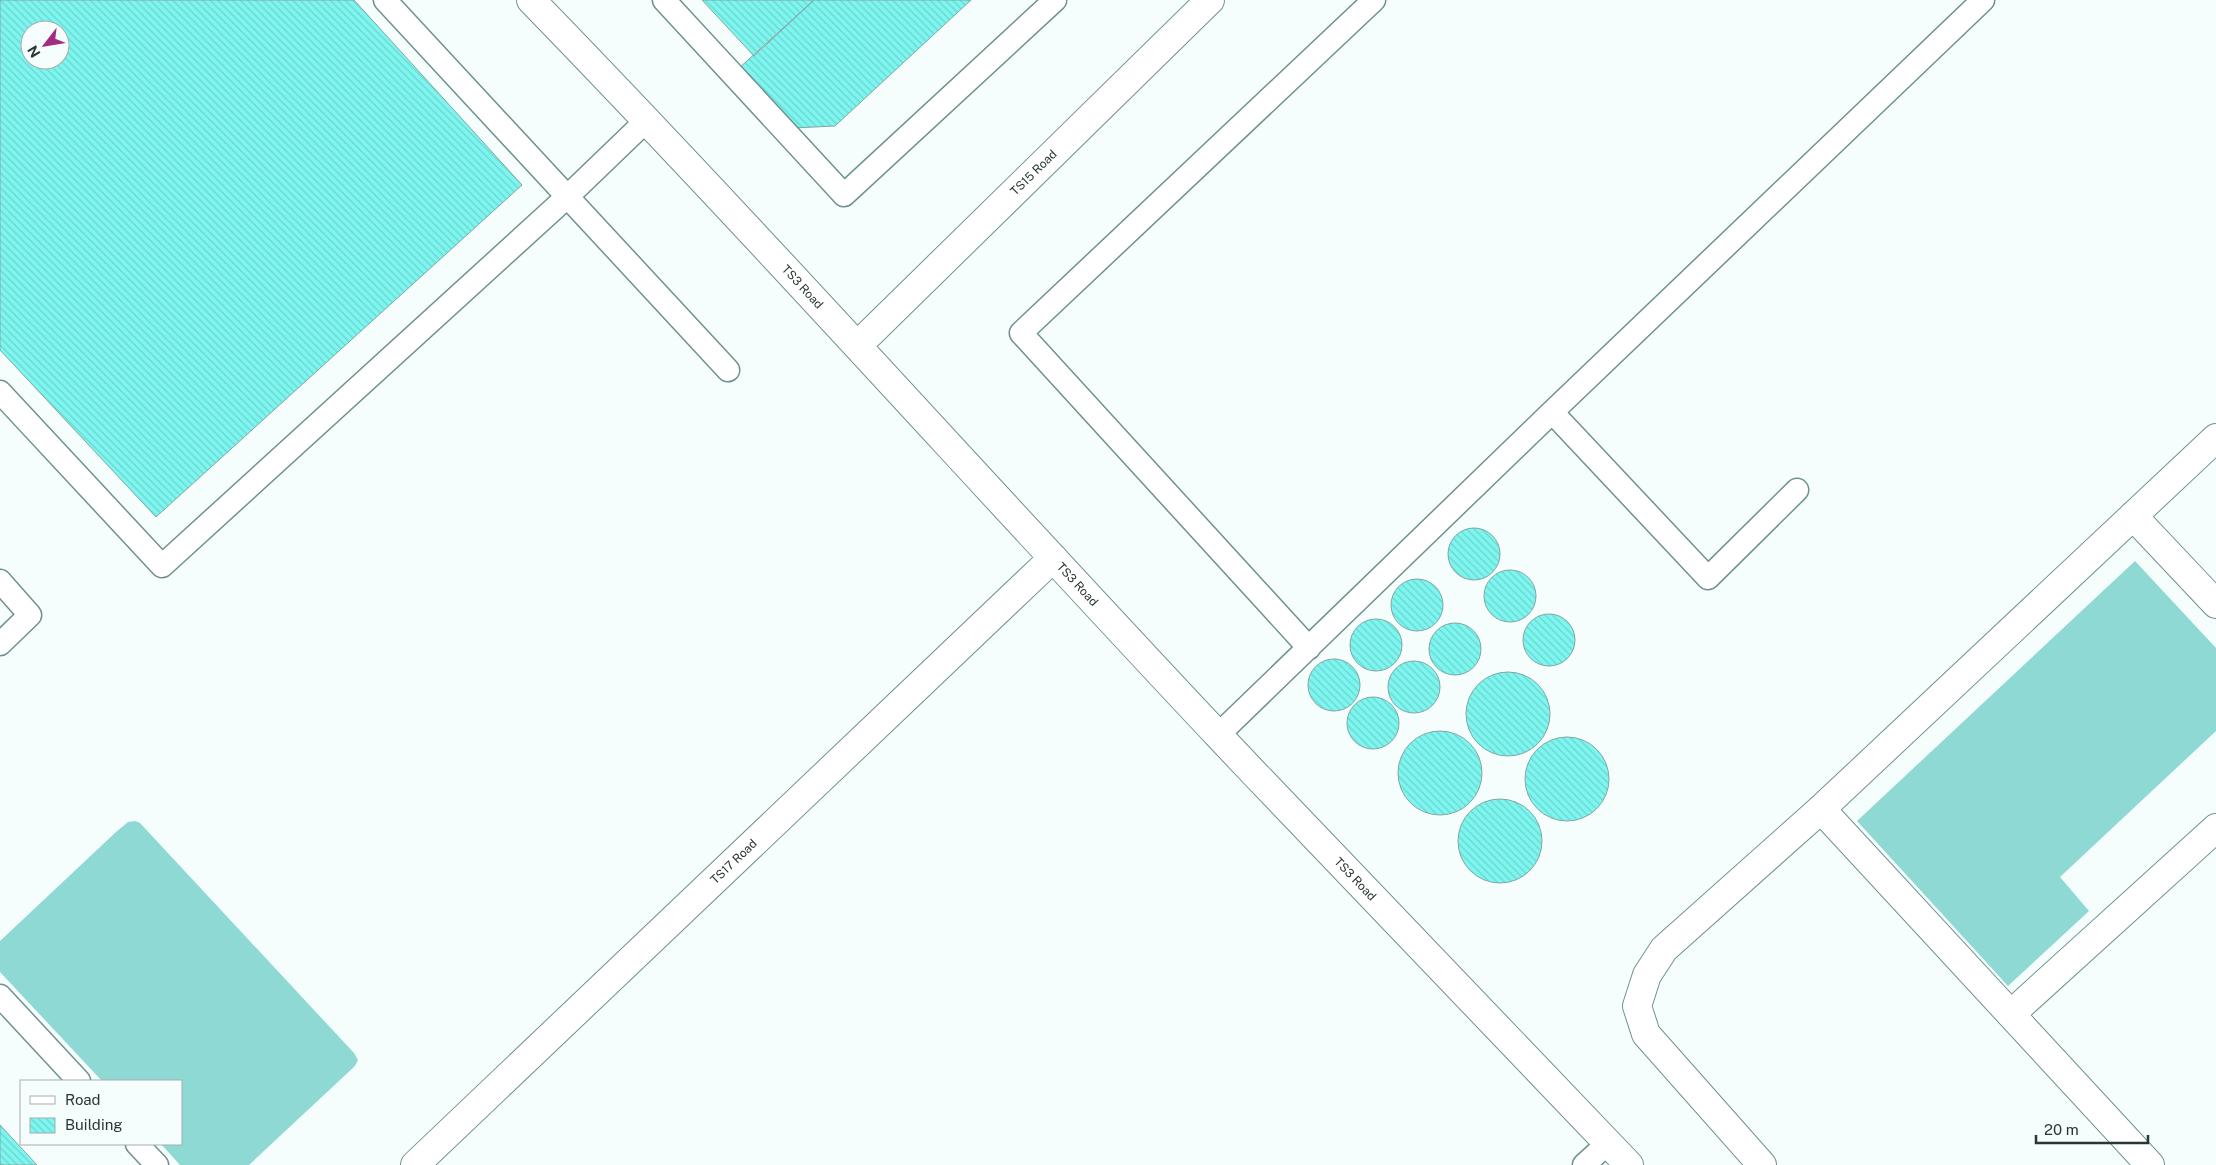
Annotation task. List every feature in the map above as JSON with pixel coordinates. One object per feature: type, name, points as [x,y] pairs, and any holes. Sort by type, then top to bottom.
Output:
[{"type":"street","name":"TS3 Road","points":[[531,0],[647,120],[858,345],[1218,735],[1628,1165]]},
{"type":"street","name":"TS15 Road","points":[[858,345],[1210,0]]},
{"type":"street","points":[[1762,1165],[1646,1034],[1637,1006],[1647,975],[1664,949],[1821,809],[2216,438]]},
{"type":"street","points":[[2133,516],[2216,604]]},
{"type":"street","name":"TS17 Road","points":[[415,1165],[1053,558]]},
{"type":"street","points":[[1821,809],[2150,1165]]},
{"type":"street","points":[[2011,1014],[2216,828]]},
{"type":"lane","points":[[384,0],[728,370]]},
{"type":"lane","points":[[664,0],[844,195],[1055,0]]},
{"type":"lane","points":[[1309,648],[1021,333],[1374,0]]},
{"type":"lane","points":[[1218,735],[1552,412],[1983,0]]},
{"type":"lane","points":[[0,392],[162,566],[568,196],[647,120]]},
{"type":"lane","points":[[1552,412],[1708,578],[1798,490]]},
{"type":"lane","points":[[0,581],[30,615],[0,644]]},
{"type":"lane","points":[[0,996],[78,1080]]},
{"type":"lane","points":[[1584,1165],[1608,1143]]},
{"type":"lane","points":[[138,1145],[157,1165]]},
{"type":"shaded area","points":[[2135,561],[2216,648],[2216,731],[2060,877],[2089,911],[2008,986],[1857,821]]},
{"type":"shaded area","points":[[135,821],[140,823],[354,1053],[358,1060],[355,1066],[249,1165],[180,1165],[162,1145],[182,1145],[182,1080],[101,1080],[0,972],[0,941],[128,822]]},
{"type":"building","points":[[0,0],[354,0],[522,185],[156,517],[0,350]]},
{"type":"building","points":[[702,0],[814,0],[754,56]]},
{"type":"building","points":[[814,0],[971,0],[835,126],[793,128],[738,69]]},
{"type":"building","points":[[1474,528],[1484,530],[1492,536],[1498,544],[1500,554],[1498,564],[1492,572],[1484,578],[1474,580],[1464,578],[1456,572],[1450,564],[1448,554],[1450,544],[1456,536],[1464,530]]},
{"type":"building","points":[[1510,570],[1520,572],[1528,578],[1534,586],[1536,596],[1534,606],[1528,614],[1520,620],[1510,622],[1500,620],[1492,614],[1486,606],[1484,596],[1486,586],[1492,578],[1500,572]]},
{"type":"building","points":[[1417,579],[1427,581],[1435,587],[1441,595],[1443,605],[1441,615],[1435,623],[1427,629],[1417,631],[1407,629],[1399,623],[1393,615],[1391,605],[1393,595],[1399,587],[1407,581]]},
{"type":"building","points":[[1549,614],[1559,616],[1567,622],[1573,630],[1575,640],[1573,650],[1567,658],[1559,664],[1549,666],[1539,664],[1531,658],[1525,650],[1523,640],[1525,630],[1531,622],[1539,616]]},
{"type":"building","points":[[1376,619],[1386,621],[1394,627],[1400,635],[1402,645],[1400,655],[1394,663],[1386,669],[1376,671],[1366,669],[1358,663],[1352,655],[1350,645],[1352,635],[1358,627],[1366,621]]},
{"type":"building","points":[[1455,623],[1465,625],[1473,631],[1479,639],[1481,649],[1479,659],[1473,667],[1465,673],[1455,675],[1445,673],[1437,667],[1431,659],[1429,649],[1431,639],[1437,631],[1445,625]]},
{"type":"building","points":[[1334,659],[1344,661],[1352,667],[1358,675],[1360,685],[1358,695],[1352,703],[1344,709],[1334,711],[1324,709],[1316,703],[1310,695],[1308,685],[1310,675],[1316,667],[1324,661]]},
{"type":"building","points":[[1414,661],[1424,663],[1432,669],[1438,677],[1440,687],[1438,697],[1432,705],[1424,711],[1414,713],[1404,711],[1396,705],[1390,697],[1388,687],[1390,677],[1396,669],[1404,663]]},
{"type":"building","points":[[1508,672],[1524,675],[1538,684],[1547,698],[1550,714],[1547,730],[1538,744],[1524,753],[1508,756],[1492,753],[1478,744],[1469,730],[1466,714],[1469,698],[1478,684],[1492,675]]},
{"type":"building","points":[[1373,697],[1383,699],[1391,705],[1397,713],[1399,723],[1397,733],[1391,741],[1383,747],[1373,749],[1363,747],[1355,741],[1349,733],[1347,723],[1349,713],[1355,705],[1363,699]]},
{"type":"building","points":[[1440,731],[1456,734],[1470,743],[1479,757],[1482,773],[1479,789],[1470,803],[1456,812],[1440,815],[1424,812],[1410,803],[1401,789],[1398,773],[1401,757],[1410,743],[1424,734]]},
{"type":"building","points":[[1567,737],[1583,740],[1597,749],[1606,763],[1609,779],[1606,795],[1597,809],[1583,818],[1567,821],[1551,818],[1537,809],[1528,795],[1525,779],[1528,763],[1537,749],[1551,740]]},
{"type":"building","points":[[1500,799],[1516,802],[1530,811],[1539,825],[1542,841],[1539,857],[1530,871],[1516,880],[1500,883],[1484,880],[1470,871],[1461,857],[1458,841],[1461,825],[1470,811],[1484,802]]},
{"type":"building","points":[[0,1125],[37,1165],[0,1165]]}]
